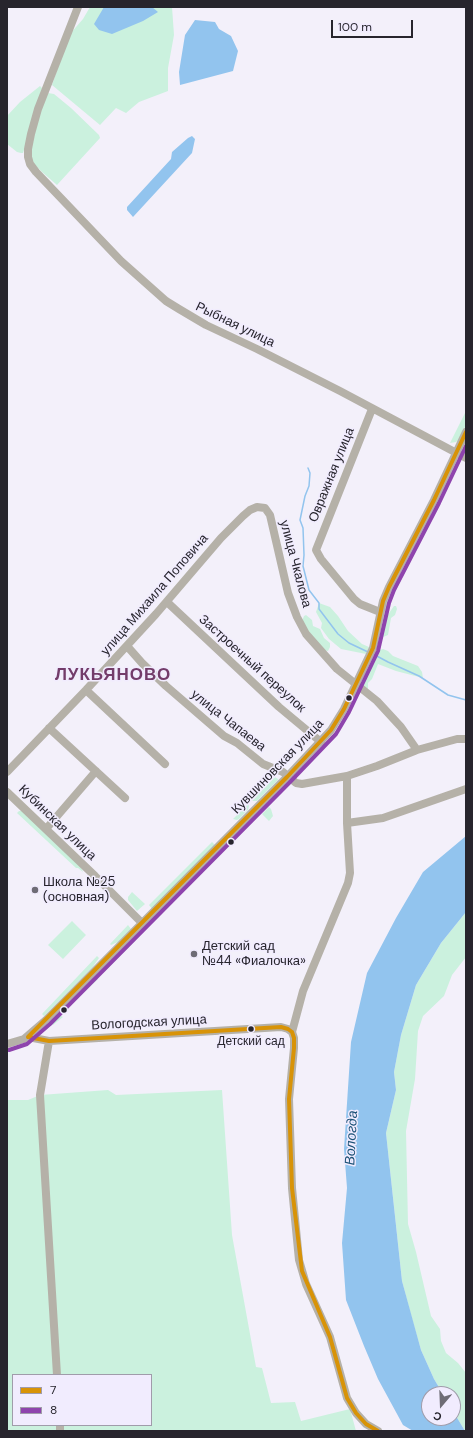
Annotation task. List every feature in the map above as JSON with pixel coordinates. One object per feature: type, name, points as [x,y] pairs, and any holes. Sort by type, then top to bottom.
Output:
[{"type":"street","name":"Рыбная улица","points":[[78,7],[38,109],[28,149],[30,164],[57,195],[121,261],[171,304],[193,319],[313,377],[466,458]]},
{"type":"street","name":"Овражная улица","points":[[372,409],[316,550],[354,599],[360,604],[380,612]]},
{"type":"street","name":"Кувшиновская улица","points":[[28,1037],[287,777],[321,742],[338,720],[373,648],[383,601],[393,578],[434,500],[466,432]]},
{"type":"street","name":"улица Михаила Поповича","points":[[7,772],[127,646],[167,602],[221,538],[243,516],[250,510],[257,507]]},
{"type":"street","name":"улица Чкалова","points":[[257,507],[265,508],[270,515],[288,593],[297,617],[306,634],[337,669],[377,701],[401,727],[418,750]]},
{"type":"street","name":"Застроечный переулок","points":[[167,602],[279,707],[321,742]]},
{"type":"street","name":"улица Чапаева","points":[[127,646],[166,686],[224,736],[237,743],[263,764],[283,772],[287,777],[296,783],[302,784],[347,776],[418,750],[457,739],[466,739]]},
{"type":"street","points":[[86,690],[165,764]]},
{"type":"street","points":[[49,728],[125,798]]},
{"type":"street","points":[[46,829],[96,771]]},
{"type":"street","points":[[347,776],[347,823],[350,873],[348,883],[303,991],[292,1032],[294,1038],[294,1048],[289,1099],[292,1181],[300,1266],[306,1284],[330,1337],[347,1398],[356,1413],[366,1424],[378,1431]]},
{"type":"street","points":[[347,823],[383,818],[466,789]]},
{"type":"street","name":"Кубинская улица","points":[[7,792],[142,923]]},
{"type":"street","name":"Вологодская улица","points":[[7,1044],[28,1037],[49,1041],[281,1027],[292,1032]]},
{"type":"street","points":[[49,1041],[40,1094],[57,1374]]},
{"type":"green space","points":[[90,7],[172,7],[174,35],[168,68],[168,91],[139,102],[126,113],[116,108],[100,125],[52,85],[69,35],[83,19]]},
{"type":"green space","points":[[40,86],[42,88],[23,153],[17,152],[7,144],[7,116],[20,102]]},
{"type":"green space","points":[[48,93],[54,94],[71,108],[99,135],[100,138],[57,185],[34,164],[31,152],[38,117]]},
{"type":"green space","points":[[466,411],[466,425],[459,440],[450,443]]},
{"type":"green space","points":[[456,463],[459,464],[422,537],[421,534]]},
{"type":"green space","points":[[418,546],[406,570],[405,563],[414,547]]},
{"type":"green space","points":[[397,578],[402,578],[384,614],[385,604]]},
{"type":"green space","points":[[319,603],[330,607],[348,631],[362,644],[369,647],[366,654],[341,649],[329,639],[321,628],[322,623],[316,612]]},
{"type":"green space","points":[[394,606],[396,606],[397,609],[395,615],[391,618],[388,635],[383,637],[387,616]]},
{"type":"green space","points":[[306,615],[312,620],[313,626],[320,629],[324,638],[330,643],[328,651],[323,650],[315,642],[302,621]]},
{"type":"green space","points":[[383,649],[388,651],[393,656],[418,666],[422,672],[423,678],[396,671],[378,664],[372,679],[368,683],[368,689],[363,686],[368,671],[374,662],[372,660],[377,651]]},
{"type":"green space","points":[[275,777],[278,780],[257,801],[252,801]]},
{"type":"green space","points":[[248,804],[248,810],[239,819],[233,819]]},
{"type":"green space","points":[[269,807],[273,816],[269,821],[262,814]]},
{"type":"green space","points":[[22,811],[81,867],[83,872],[76,868],[17,813]]},
{"type":"green space","points":[[212,842],[215,845],[152,909],[149,905]]},
{"type":"green space","points":[[213,856],[218,857],[159,916],[156,913]]},
{"type":"green space","points":[[132,892],[145,904],[137,911],[128,900],[128,897]]},
{"type":"green space","points":[[466,912],[466,957],[452,975],[444,996],[423,1016],[418,1031],[415,1079],[406,1131],[408,1224],[431,1316],[440,1329],[441,1341],[446,1353],[458,1363],[466,1373],[466,1431],[461,1424],[461,1386],[438,1386],[421,1350],[411,1315],[402,1281],[386,1133],[396,1090],[394,1072],[401,1035],[416,985],[441,943]]},
{"type":"green space","points":[[154,915],[157,918],[141,934],[138,931]]},
{"type":"green space","points":[[72,921],[86,935],[63,959],[48,945]]},
{"type":"green space","points":[[128,925],[131,929],[118,942],[111,945],[110,944]]},
{"type":"green space","points":[[131,940],[135,941],[103,973],[103,968]]},
{"type":"green space","points":[[97,956],[99,958],[92,968],[44,1016],[42,1014]]},
{"type":"green space","points":[[92,978],[98,979],[74,1001],[83,987]]},
{"type":"green space","points":[[58,1014],[63,1017],[53,1025],[49,1021]]},
{"type":"green space","points":[[108,1090],[116,1095],[222,1090],[232,1235],[256,1367],[262,1368],[271,1403],[295,1402],[301,1421],[350,1409],[356,1431],[7,1431],[7,1100],[28,1100],[40,1095]]},
{"type":"water","points":[[104,7],[152,7],[158,12],[143,21],[112,34],[99,30],[94,24]]},
{"type":"water","points":[[195,20],[215,22],[219,29],[231,36],[238,51],[233,71],[180,85],[179,72],[185,35]]},
{"type":"water","points":[[192,136],[195,139],[192,153],[133,217],[127,210],[127,207],[171,159],[172,152]]},
{"type":"water","name":"Вологда","points":[[466,836],[466,912],[441,943],[416,985],[401,1035],[394,1072],[396,1090],[386,1133],[402,1281],[421,1350],[438,1386],[421,1386],[421,1426],[461,1426],[461,1424],[465,1431],[413,1431],[403,1425],[378,1379],[346,1300],[342,1243],[347,1188],[344,1149],[351,1042],[367,973],[396,918],[423,872]]},
{"type":"waterway","points":[[308,468],[310,473],[309,486],[305,496],[300,520],[303,528],[303,566],[309,590],[319,603],[319,609],[338,634],[349,643],[368,652]]},
{"type":"waterway","points":[[373,654],[419,676],[448,695],[466,700]]},
{"type":"transit line","name":"7","points":[[28,1037],[287,777],[331,730],[344,709],[373,648],[383,601],[389,587],[434,500],[466,432]]},
{"type":"transit line","name":"8","points":[[9,1050],[27,1044],[50,1024],[336,734],[349,712],[378,651],[389,603],[394,590],[439,503],[466,446]]},
{"type":"transit line","name":"7","points":[[28,1037],[49,1041],[281,1027],[292,1032]]},
{"type":"transit line","name":"7","points":[[292,1032],[294,1038],[294,1048],[289,1099],[292,1188],[302,1271],[330,1337],[347,1398],[356,1413],[366,1424],[378,1431]]},
{"type":"place","name":"Школа №25 (основная)","points":[[35,890]]},
{"type":"place","name":"Детский сад №44 «Фиалочка»","points":[[194,954]]},
{"type":"place","name":"Детский сад","points":[[251,1029]]},
{"type":"district","name":"ЛУКЬЯНОВО","points":[[113,676]]}]
